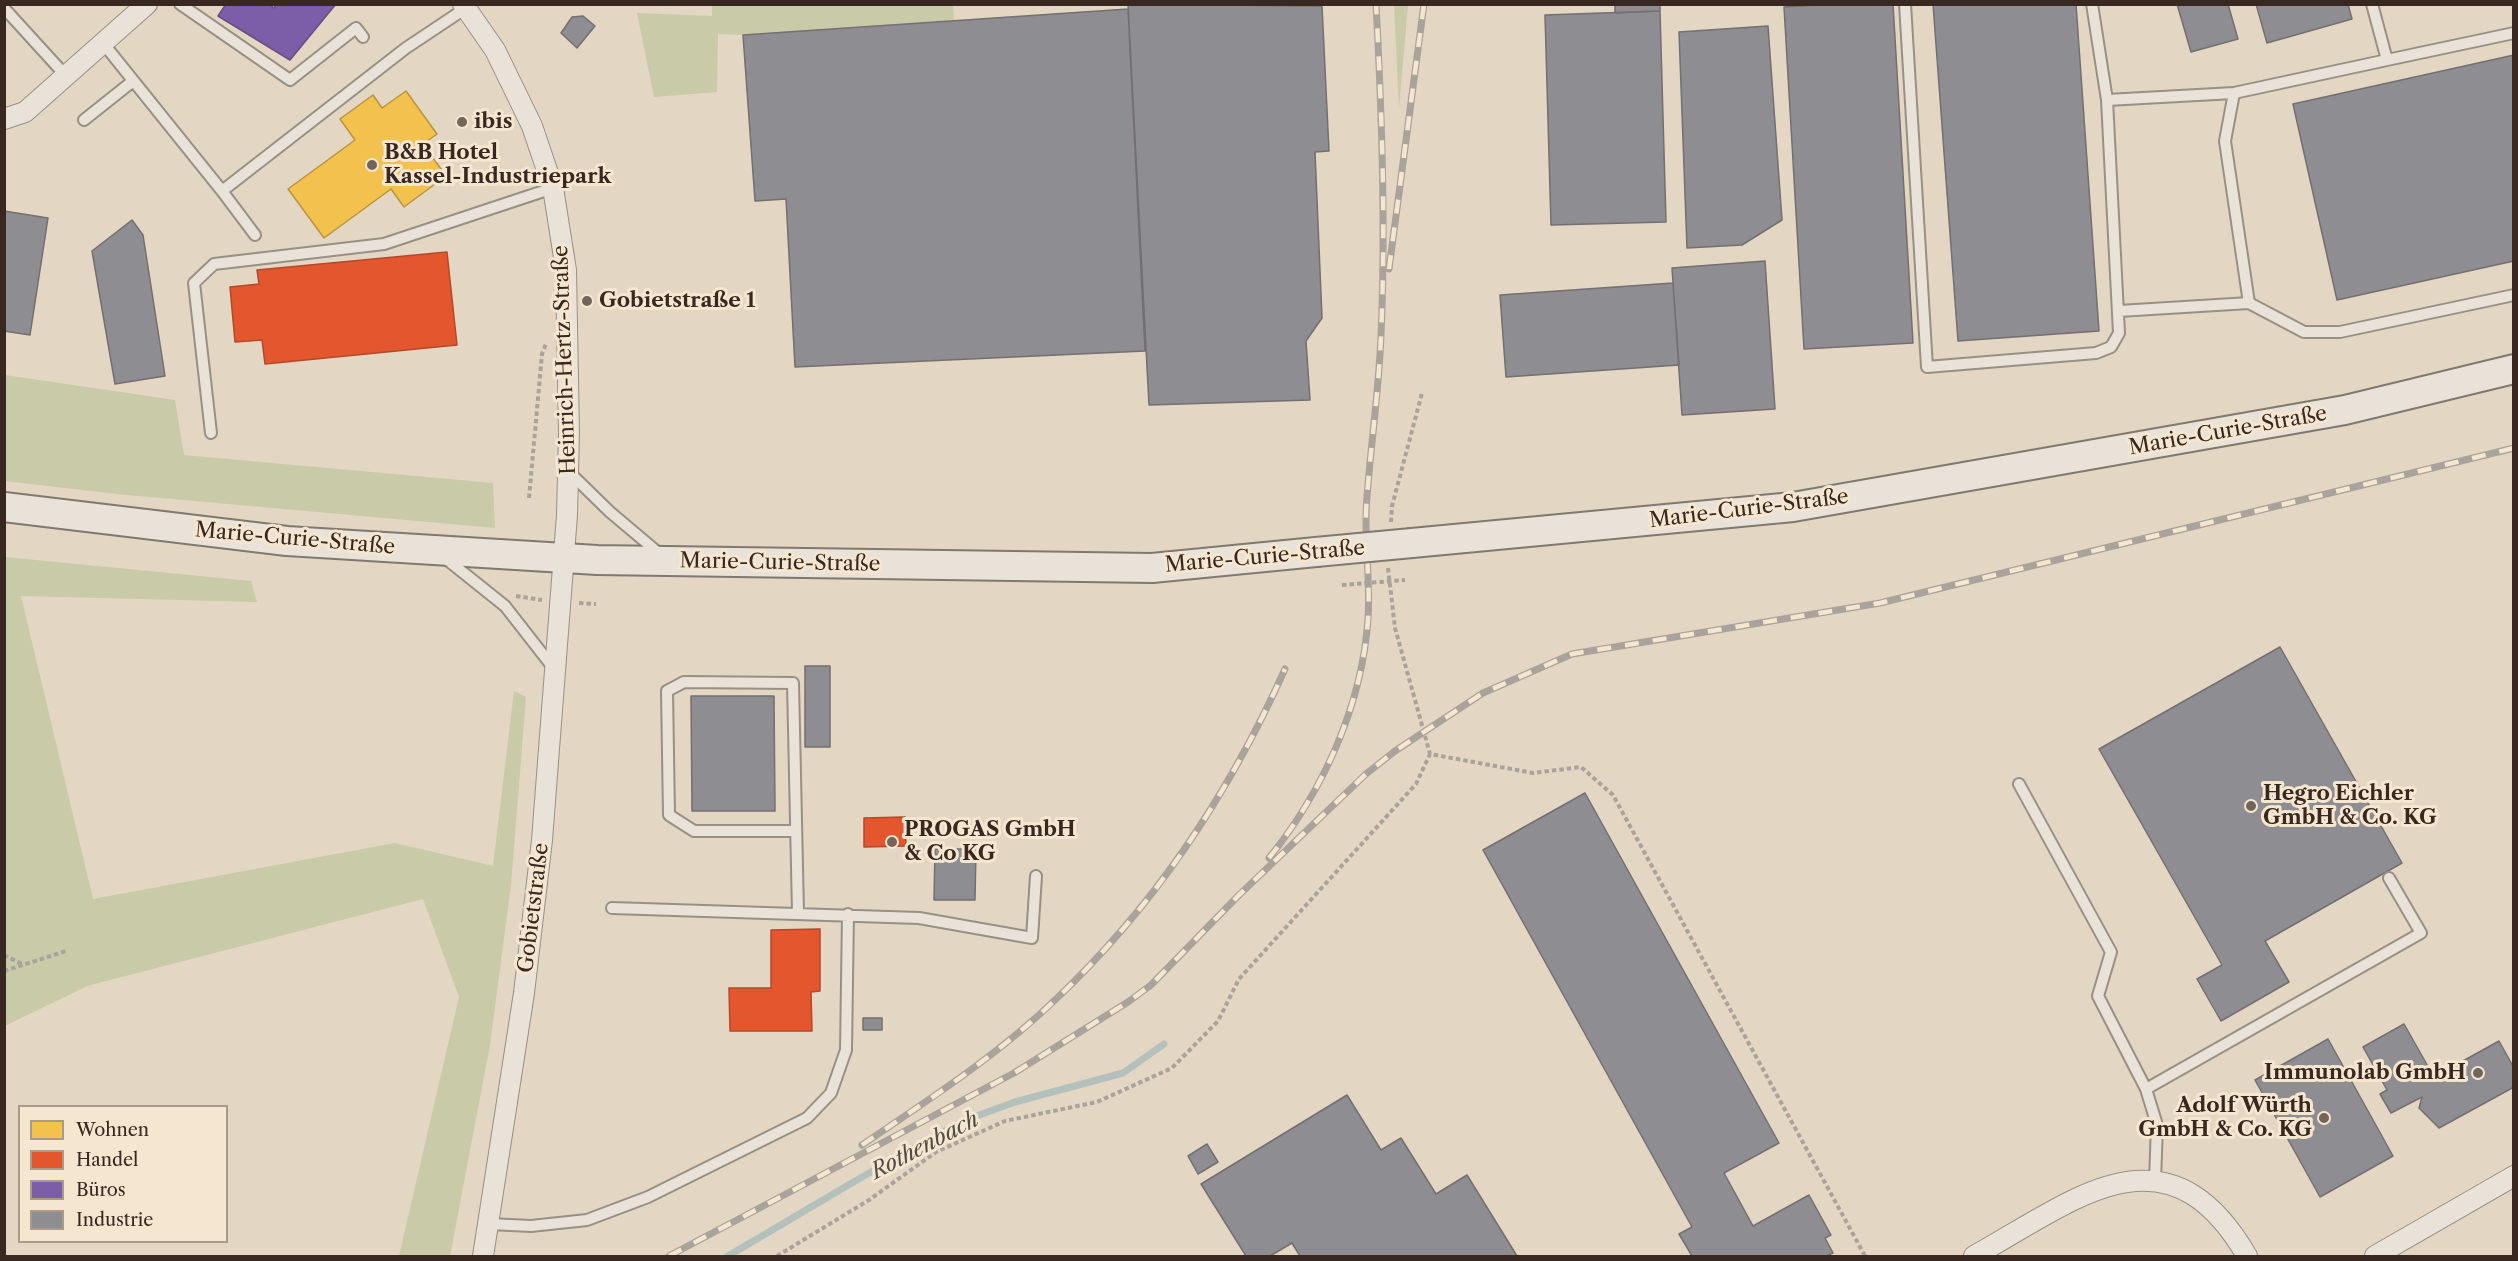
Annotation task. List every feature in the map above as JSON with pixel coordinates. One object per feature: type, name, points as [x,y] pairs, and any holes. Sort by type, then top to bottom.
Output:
[{"type":"main road","name":"Marie-Curie-Straße","points":[[4,507],[286,541],[563,558],[1152,567],[1316,552],[1401,536],[1793,507],[2345,410],[2514,369]]},
{"type":"street","points":[[4,119],[25,112],[147,4]]},
{"type":"street","name":"Heinrich-Hertz-Straße","points":[[464,6],[495,50],[509,78],[532,126],[553,189],[566,270],[569,472],[563,558]]},
{"type":"street","name":"Gobietstraße","points":[[483,1257],[527,970],[542,840],[563,558]]},
{"type":"street","points":[[2375,1257],[2514,1176]]},
{"type":"street","points":[[1974,1257],[2093,1190],[2118,1182],[2155,1180],[2185,1190],[2212,1208],[2230,1227],[2247,1257]]},
{"type":"lane","points":[[180,4],[290,80],[356,27],[363,37]]},
{"type":"lane","points":[[1905,4],[1927,367],[2096,353],[2111,347],[2119,333],[2108,100],[2092,4]]},
{"type":"lane","points":[[2372,4],[2386,60]]},
{"type":"lane","points":[[222,191],[406,48],[464,6]]},
{"type":"lane","points":[[4,8],[66,76]]},
{"type":"lane","points":[[2108,100],[2234,93],[2514,33]]},
{"type":"lane","points":[[103,43],[255,235]]},
{"type":"lane","points":[[84,120],[133,81]]},
{"type":"lane","points":[[2234,93],[2225,141],[2249,303]]},
{"type":"lane","points":[[211,433],[194,283],[214,264],[384,244],[553,189]]},
{"type":"lane","points":[[2119,311],[2249,303],[2304,332],[2340,332],[2514,295]]},
{"type":"lane","points":[[569,472],[610,512],[669,561]]},
{"type":"lane","points":[[435,550],[505,606],[555,670]]},
{"type":"lane","points":[[796,831],[694,831],[669,814],[667,692],[684,682],[793,683],[798,913]]},
{"type":"lane","points":[[2019,784],[2111,952],[2098,996],[2146,1089],[2157,1125],[2155,1180]]},
{"type":"lane","points":[[612,908],[919,918],[1032,938],[1036,876]]},
{"type":"lane","points":[[2146,1089],[2421,933],[2389,878]]},
{"type":"lane","points":[[489,1224],[531,1226],[587,1221],[648,1197],[807,1118],[831,1093],[846,1050],[848,914]]},
{"type":"path","points":[[529,498],[542,354],[549,334]]},
{"type":"path","points":[[1401,536],[1392,506],[1422,393]]},
{"type":"path","points":[[777,1257],[869,1200],[936,1152],[1005,1120],[1097,1102],[1172,1068],[1218,1021],[1239,979],[1416,784],[1430,754],[1395,628],[1387,562]]},
{"type":"path","points":[[1342,585],[1405,580]]},
{"type":"path","points":[[1430,754],[1533,773],[1581,766],[1613,795],[1865,1257]]},
{"type":"path","points":[[4,971],[66,951]]},
{"type":"path","points":[[4,955],[24,965]]},
{"type":"green space","points":[[712,4],[953,4],[954,21],[743,35],[718,34],[717,92],[654,97],[637,13],[712,16]]},
{"type":"green space","points":[[1394,5],[1408,5],[1399,108]]},
{"type":"green space","points":[[5,375],[175,400],[184,455],[493,483],[495,528],[117,494],[5,481]]},
{"type":"green space","points":[[5,557],[251,581],[257,602],[21,596],[93,899],[395,843],[493,866],[514,691],[526,697],[511,885],[490,1045],[450,1256],[399,1256],[459,997],[423,899],[87,986],[5,1026]]},
{"type":"building: Wohnen","points":[[406,91],[437,134],[423,144],[446,176],[404,207],[391,189],[324,238],[288,189],[355,140],[340,119],[373,95],[382,108]]},
{"type":"building: Handel","points":[[447,252],[457,345],[265,364],[262,340],[235,342],[230,287],[259,284],[257,270]]},
{"type":"building: Handel","points":[[905,817],[906,846],[864,847],[864,818]]},
{"type":"building: Handel","points":[[820,929],[820,991],[811,992],[812,1031],[730,1031],[729,988],[771,988],[771,930]]},
{"type":"building: Büros","points":[[226,4],[269,4],[274,8],[276,4],[336,4],[290,60],[218,16]]},
{"type":"building: Industrie","points":[[1128,4],[1322,6],[1329,151],[1315,152],[1322,318],[1306,341],[1310,400],[1149,405]]},
{"type":"building: Industrie","points":[[1615,4],[1660,4],[1660,11],[1615,13]]},
{"type":"building: Industrie","points":[[1893,4],[1913,343],[1804,349],[1784,7]]},
{"type":"building: Industrie","points":[[1933,4],[2076,4],[2099,331],[1958,341]]},
{"type":"building: Industrie","points":[[2177,4],[2228,4],[2238,39],[2191,52]]},
{"type":"building: Industrie","points":[[2256,4],[2348,4],[2352,19],[2267,43]]},
{"type":"building: Industrie","points":[[1128,9],[1145,351],[795,367],[786,199],[755,201],[743,35]]},
{"type":"building: Industrie","points":[[1660,11],[1666,222],[1551,225],[1545,15]]},
{"type":"building: Industrie","points":[[583,16],[595,26],[577,48],[561,33],[572,17]]},
{"type":"building: Industrie","points":[[1768,26],[1782,220],[1742,245],[1687,248],[1679,32]]},
{"type":"building: Industrie","points":[[2514,55],[2514,261],[2337,300],[2293,104]]},
{"type":"building: Industrie","points":[[4,211],[48,218],[30,335],[4,331]]},
{"type":"building: Industrie","points":[[132,220],[143,235],[165,376],[115,384],[92,251]]},
{"type":"building: Industrie","points":[[1765,261],[1775,409],[1682,415],[1672,268]]},
{"type":"building: Industrie","points":[[1673,283],[1679,365],[1506,377],[1500,295]]},
{"type":"building: Industrie","name":"Hegro Eichler GmbH & Co. KG","points":[[2280,647],[2402,863],[2265,941],[2289,982],[2221,1021],[2197,979],[2222,965],[2099,749]]},
{"type":"building: Industrie","points":[[805,666],[830,666],[830,747],[805,747]]},
{"type":"building: Industrie","points":[[691,696],[774,696],[775,811],[692,811]]},
{"type":"building: Industrie","points":[[1585,793],[1779,1143],[1724,1173],[1753,1226],[1809,1195],[1831,1235],[1825,1238],[1833,1253],[1826,1256],[1692,1256],[1679,1234],[1692,1227],[1483,850]]},
{"type":"building: Industrie","points":[[935,849],[976,849],[975,900],[934,900]]},
{"type":"building: Industrie","points":[[863,1018],[882,1018],[882,1030],[863,1030]]},
{"type":"building: Industrie","name":"Immunolab GmbH","points":[[2404,1024],[2434,1077],[2499,1041],[2514,1068],[2514,1087],[2439,1128],[2419,1108],[2422,1097],[2391,1113],[2380,1094],[2387,1090],[2363,1047]]},
{"type":"building: Industrie","name":"Adolf Würth GmbH & Co. KG","points":[[2328,1039],[2393,1156],[2320,1197],[2255,1080]]},
{"type":"building: Industrie","points":[[1347,1095],[1381,1150],[1401,1138],[1436,1194],[1467,1175],[1517,1256],[1300,1256],[1292,1243],[1270,1256],[1246,1256],[1201,1184]]},
{"type":"building: Industrie","points":[[1207,1144],[1218,1162],[1198,1174],[1188,1156]]},
{"type":"waterway","name":"Rothenbach","points":[[728,1256],[963,1121],[1015,1102],[1123,1073],[1164,1044]]},
{"type":"railway","points":[[1269,858],[1306,805],[1336,746],[1358,684],[1364,652],[1369,604],[1366,512],[1379,376],[1383,252],[1383,170],[1376,4]]},
{"type":"railway","points":[[1389,269],[1424,4]]},
{"type":"railway","points":[[669,1256],[1014,1073],[1128,1002],[1151,985],[1239,895],[1366,774],[1395,751],[1483,693],[1572,654],[1880,603],[2514,448]]},
{"type":"railway","points":[[862,1145],[961,1077],[1010,1040],[1055,1000],[1125,926],[1187,846],[1214,804],[1240,760],[1285,669]]},
{"type":"place","name":"ibis","points":[[462,122]]},
{"type":"place","name":"B&B Hotel Kassel-Industriepark","points":[[372,165]]},
{"type":"place","name":"Gobietstraße 1","points":[[587,301]]},
{"type":"place","name":"Hegro Eichler GmbH & Co. KG","points":[[2251,806]]},
{"type":"place","name":"PROGAS GmbH & Co KG","points":[[892,842]]},
{"type":"place","name":"Immunolab GmbH","points":[[2478,1073]]},
{"type":"place","name":"Adolf Würth GmbH & Co. KG","points":[[2324,1118]]}]
